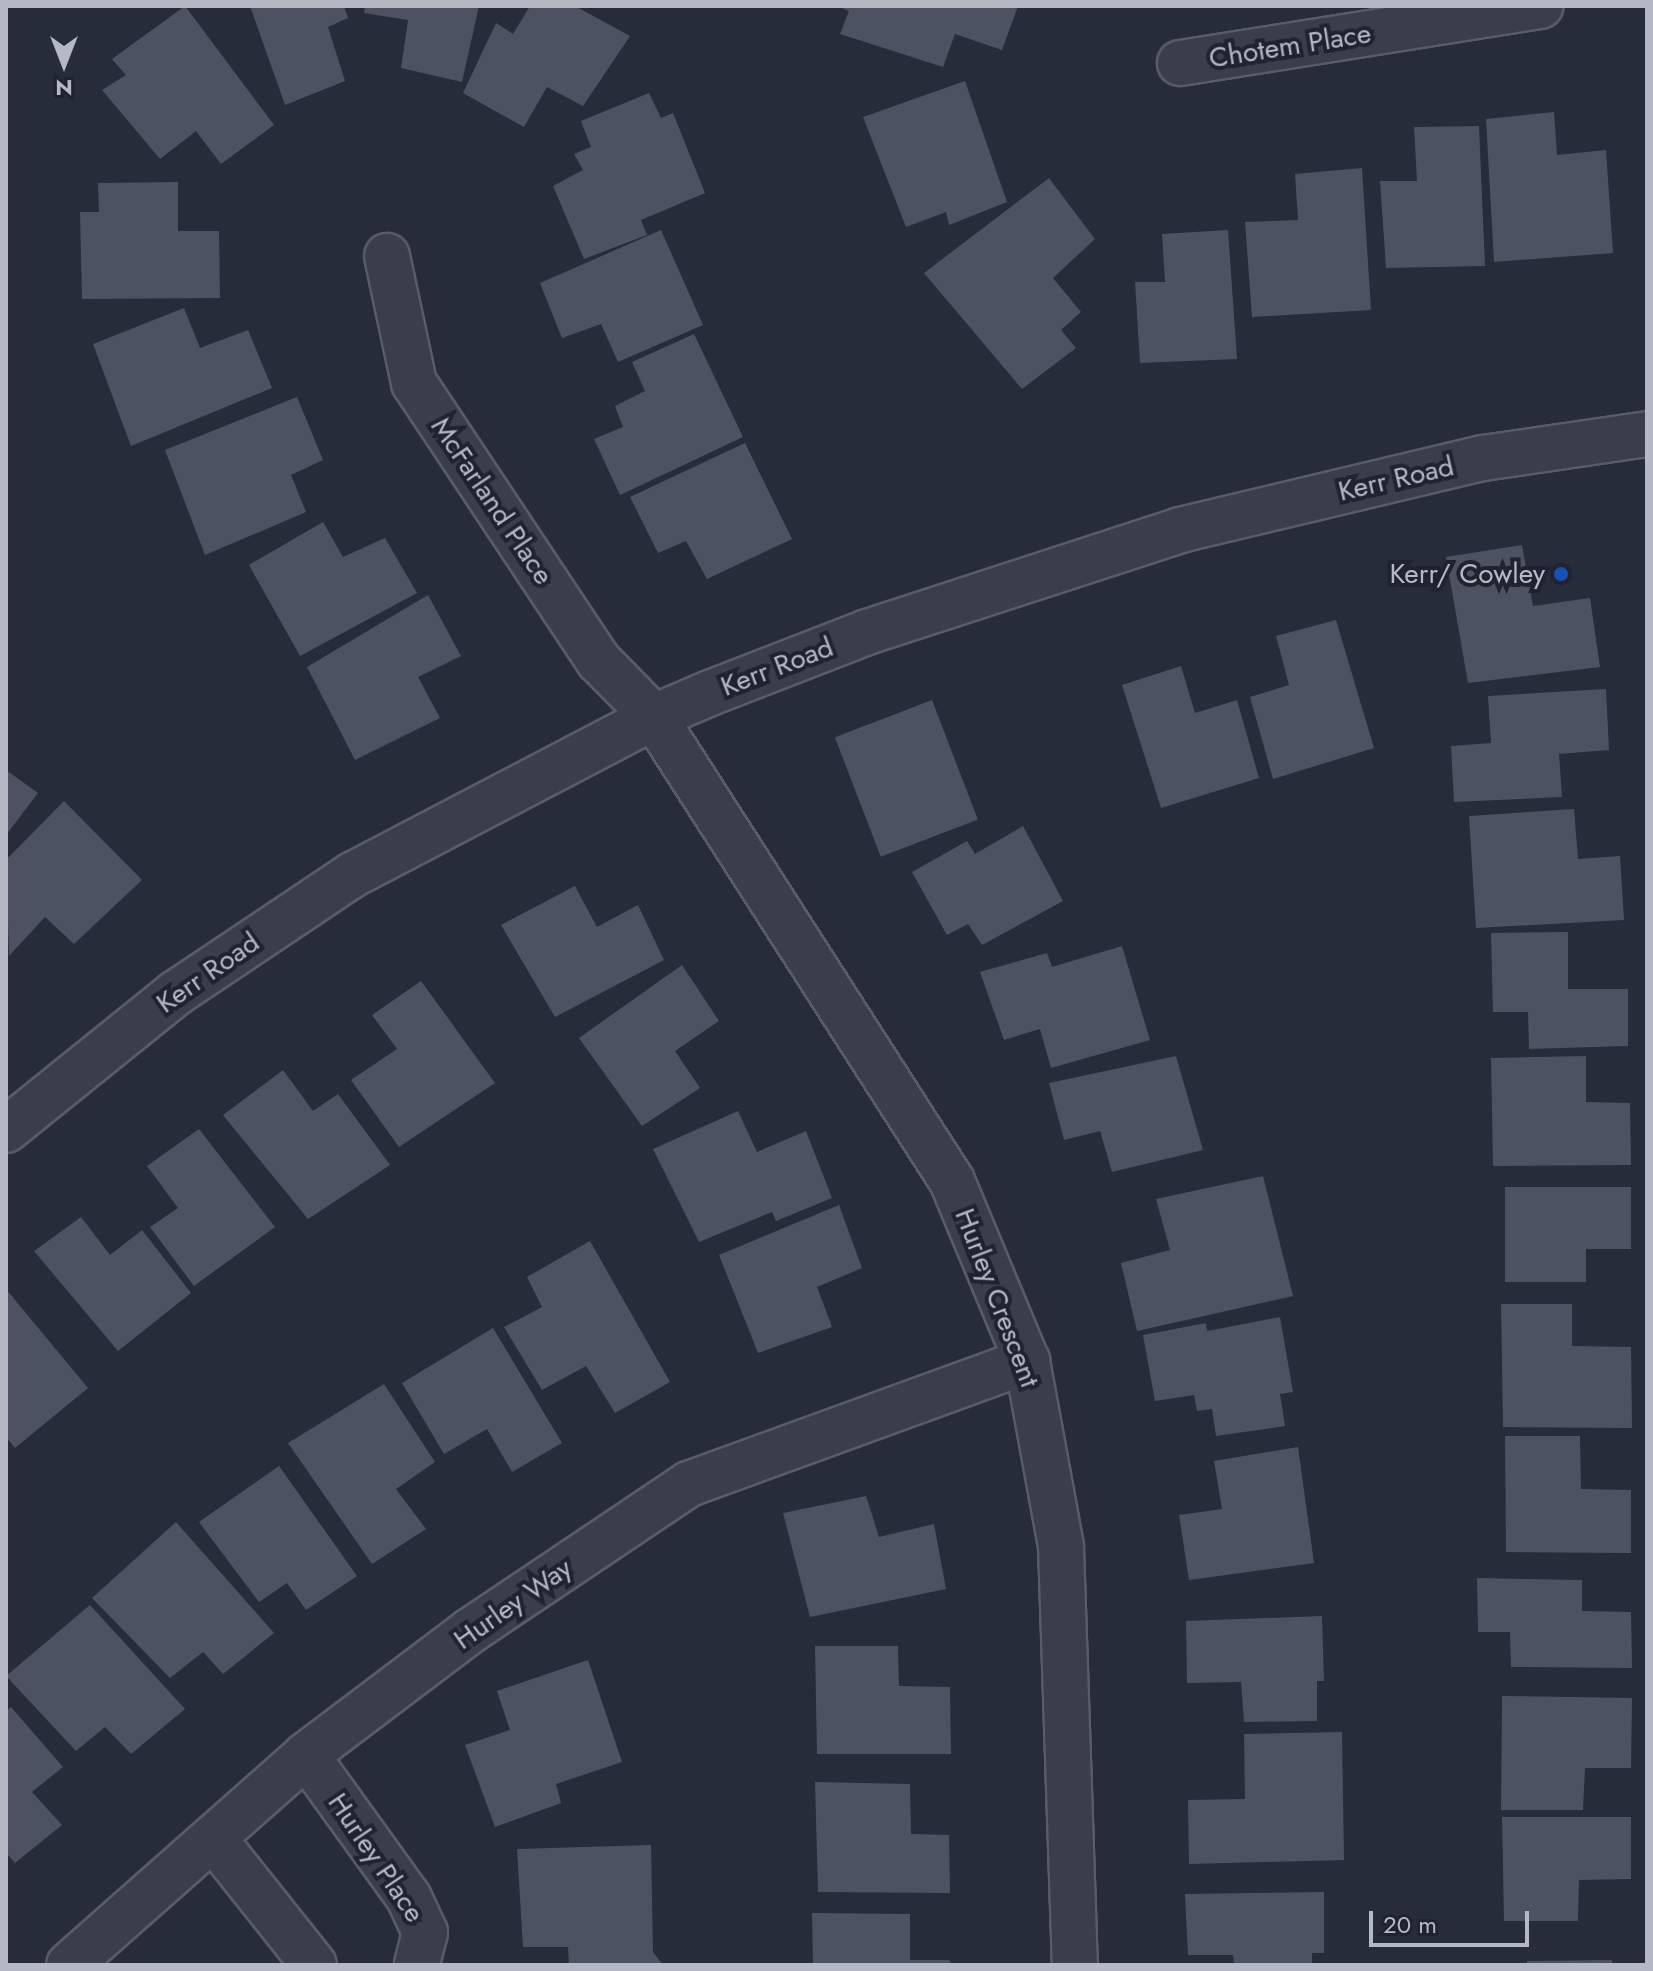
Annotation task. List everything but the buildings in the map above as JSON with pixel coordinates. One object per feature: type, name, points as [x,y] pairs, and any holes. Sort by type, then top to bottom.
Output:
[{"type":"street","name":"Chotem Place","points":[[1180,63],[1541,6]]},
{"type":"street","name":"McFarland Place","points":[[387,256],[414,383],[599,661],[654,717]]},
{"type":"street","name":"Kerr Road","points":[[8,1125],[176,993],[352,875],[654,717],[867,632],[1180,530],[1483,458],[1647,434]]},
{"type":"street","name":"Hurley Crescent","points":[[654,717],[952,1181],[1027,1361],[1061,1547],[1075,1965]]},
{"type":"street","name":"Hurley Way","points":[[69,1965],[306,1755],[470,1631],[689,1484],[1027,1361]]},
{"type":"street","name":"Hurley Place","points":[[306,1755],[409,1898],[425,1932],[417,1965]]},
{"type":"street","points":[[213,1838],[314,1965]]},
{"type":"place","name":"Kerr/ Cowley","points":[[1561,574]]}]
